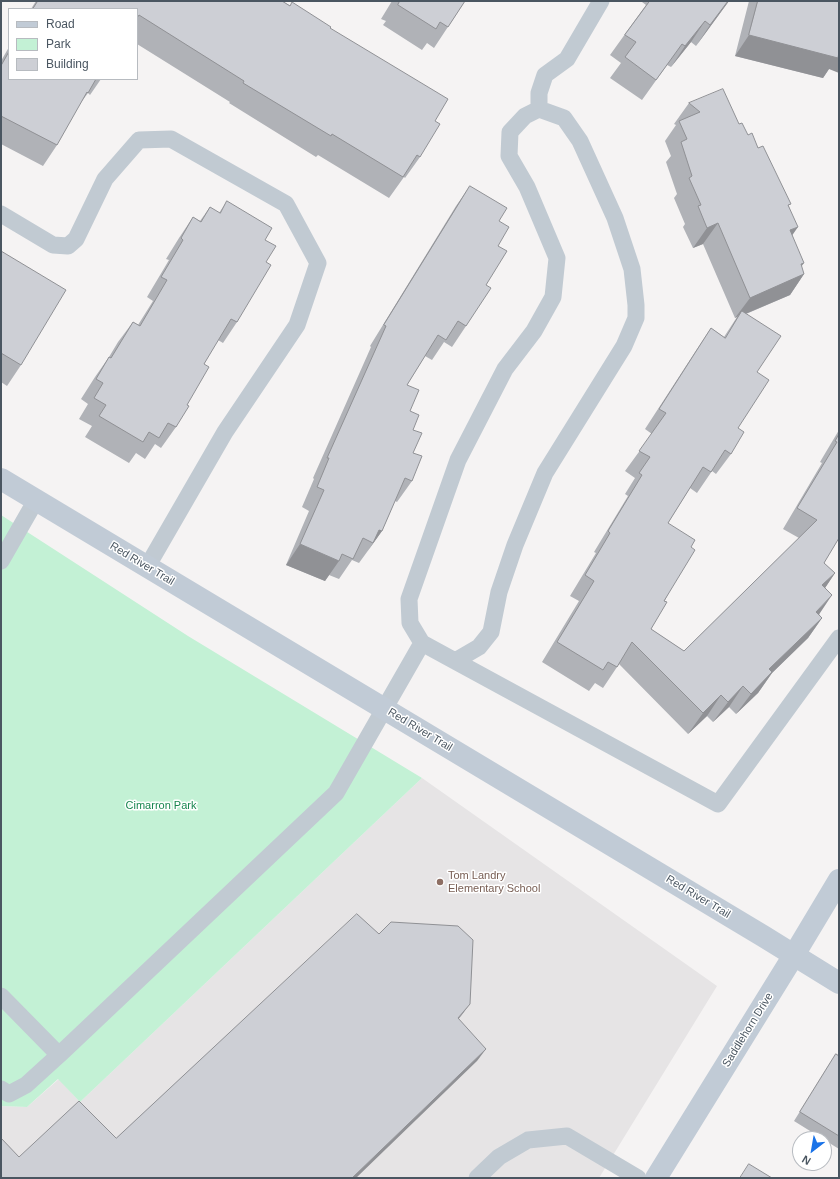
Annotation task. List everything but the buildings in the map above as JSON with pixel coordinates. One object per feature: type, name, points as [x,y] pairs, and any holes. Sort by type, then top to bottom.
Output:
[{"type":"street","name":"Red River Trail","points":[[1,479],[839,983]]},
{"type":"street","name":"Saddlehorn Drive","points":[[656,1178],[839,880]]},
{"type":"lane","points":[[539,109],[539,93],[545,75],[567,58],[601,1]]},
{"type":"lane","points":[[455,661],[479,647],[491,632],[499,592],[515,545],[545,473],[624,346],[636,318],[632,269],[615,218],[580,140],[564,118],[539,109],[525,116],[510,132],[508,156],[527,187],[557,258],[554,297],[534,331],[505,369],[458,460],[410,599],[410,623],[422,643],[455,661],[718,804],[839,638]]},
{"type":"lane","points":[[1,214],[53,245],[68,246],[76,239],[105,179],[139,140],[171,139],[286,204],[318,264],[297,325],[225,432],[147,567]]},
{"type":"lane","points":[[1,561],[36,500]]},
{"type":"lane","points":[[1,1089],[9,1094],[26,1085],[336,793],[422,643]]},
{"type":"lane","points":[[1,996],[59,1055]]},
{"type":"lane","points":[[477,1178],[499,1157],[528,1140],[567,1136],[638,1178]]},
{"type":"shaded area","name":"Tom Landry Elementary School","points":[[422,778],[717,986],[599,1178],[1,1178],[1,1106],[27,1107],[59,1079],[80,1102]]},
{"type":"green space","name":"Cimarron Park","points":[[1,515],[188,636],[422,778],[80,1102],[58,1079],[27,1107],[1,1106]]},
{"type":"place","name":"Tom Landry Elementary School","points":[[440,882]]}]
